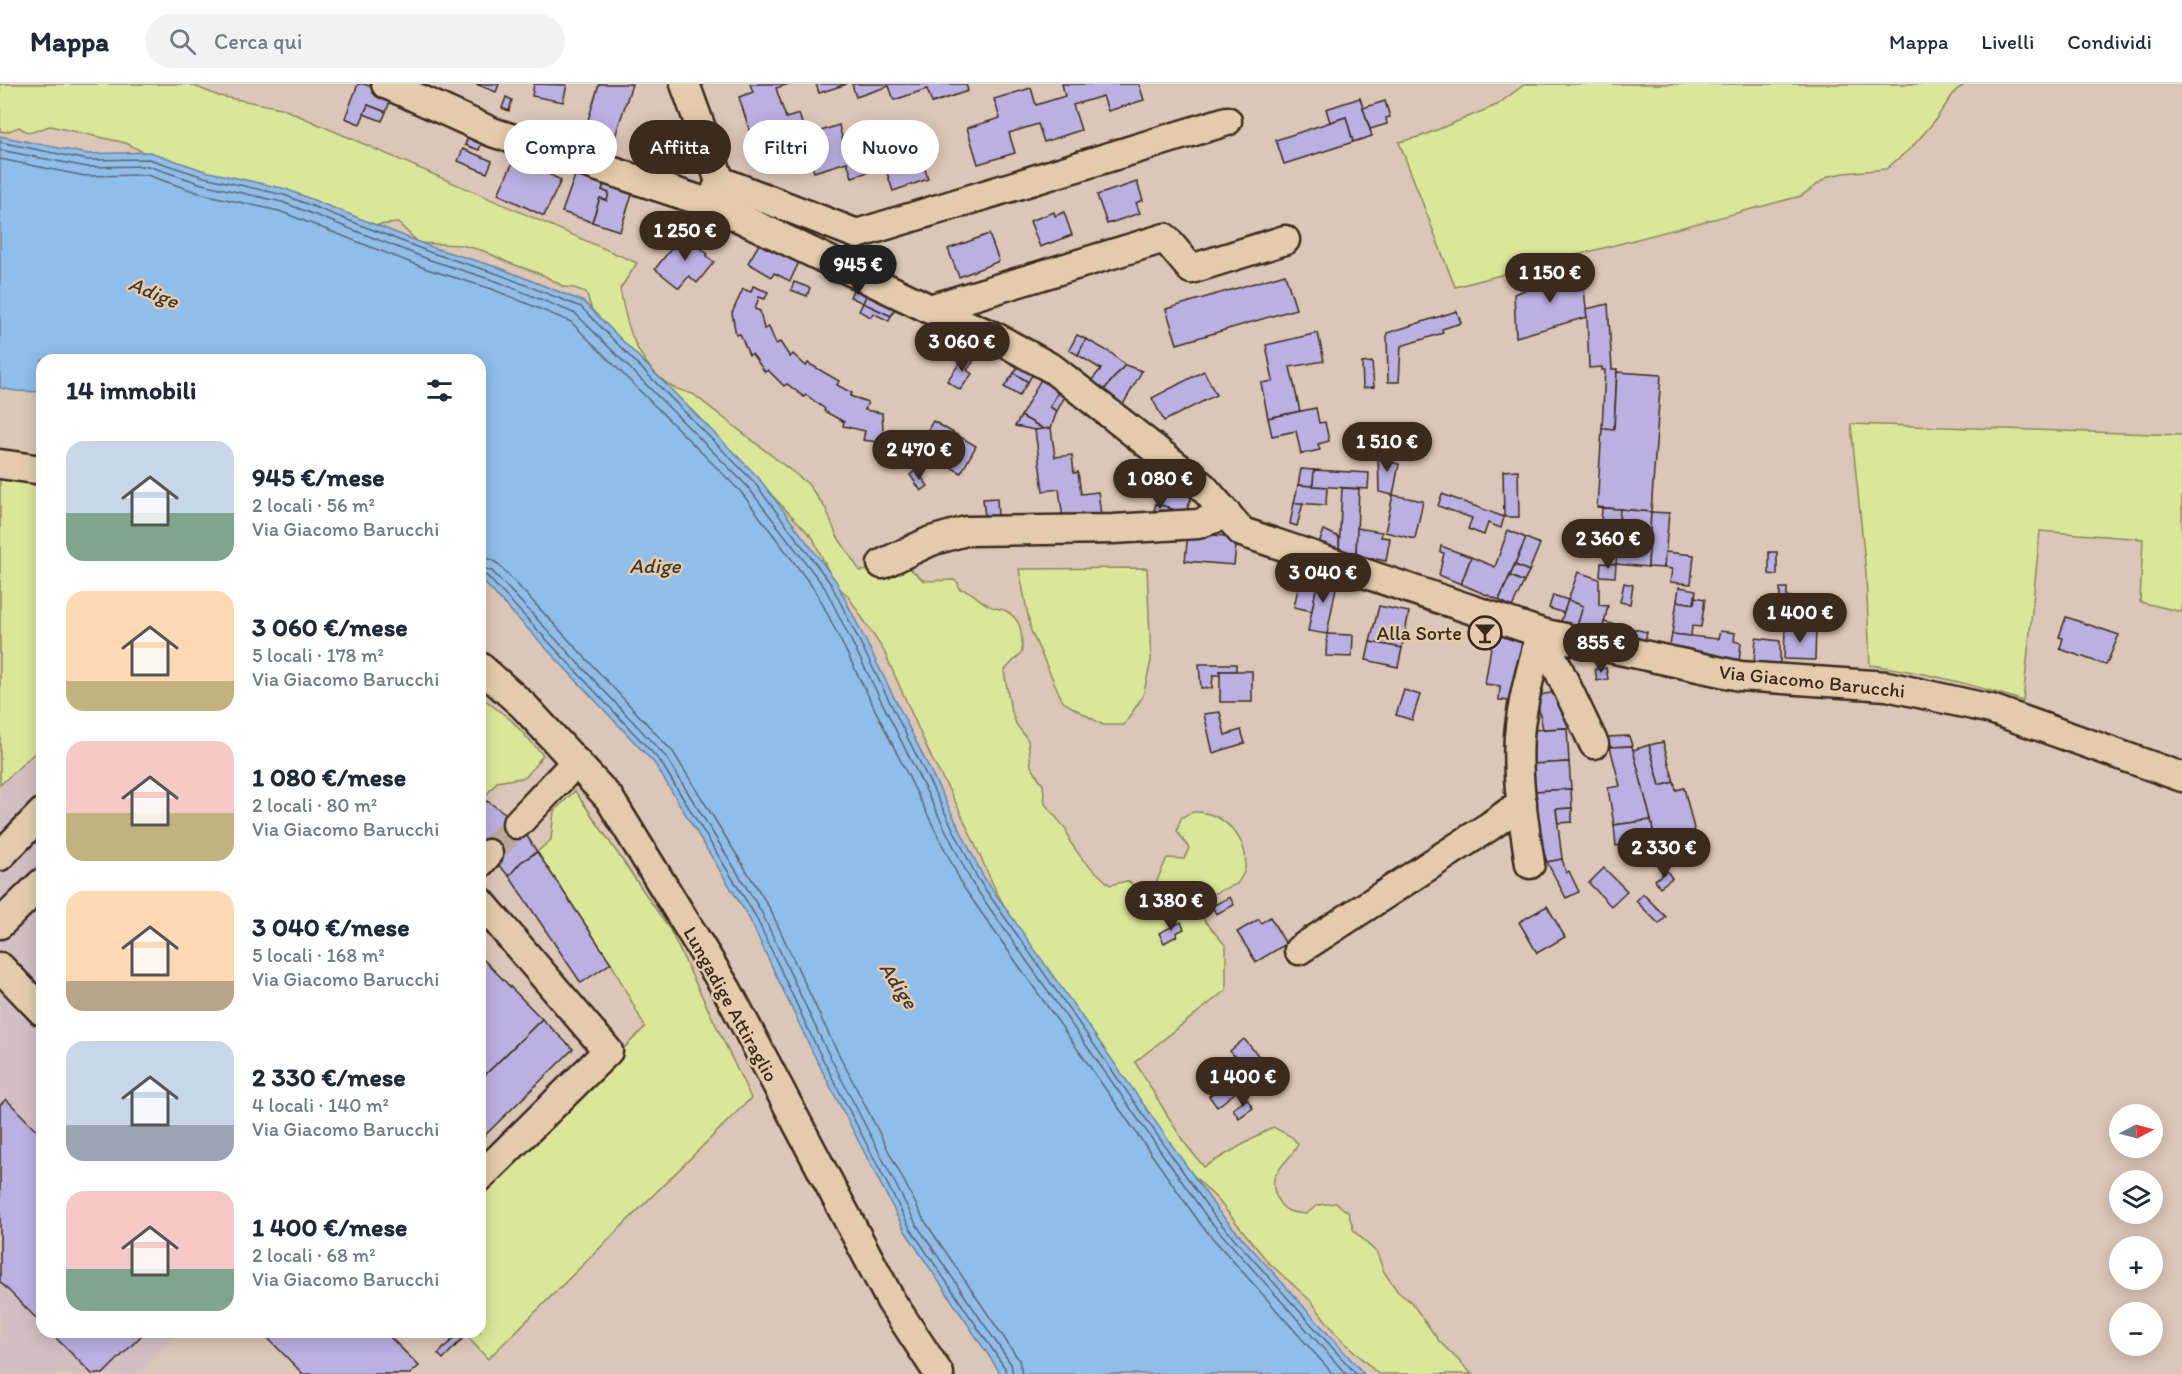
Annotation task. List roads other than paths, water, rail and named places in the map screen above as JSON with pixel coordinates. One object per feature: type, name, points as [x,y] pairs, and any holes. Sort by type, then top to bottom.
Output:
[{"type":"street","name":"Via Giacomo Barucchi","points":[[386,84],[492,132],[715,192],[857,234],[1227,121]]},
{"type":"street","points":[[685,84],[715,192]]},
{"type":"street","name":"Via Giacomo Barucchi","points":[[715,192],[930,309],[997,338],[1053,369],[1203,487],[1242,532],[1541,633],[1740,676],[1887,686],[1991,709],[2182,777]]},
{"type":"street","points":[[930,309],[1165,237],[1191,269],[1284,240]]},
{"type":"street","points":[[0,464],[36,469]]},
{"type":"street","points":[[882,564],[931,541],[966,531],[1113,529],[1198,524],[1227,514]]},
{"type":"street","points":[[1541,633],[1594,744]]},
{"type":"street","points":[[1530,864],[1522,802],[1519,737],[1527,686],[1541,633]]},
{"type":"street","name":"Lungadige Attiraglio","points":[[486,672],[524,706],[609,798],[727,990],[891,1301],[939,1374]]},
{"type":"street","points":[[517,824],[576,762]]},
{"type":"street","points":[[1299,950],[1490,826],[1522,802]]},
{"type":"street","points":[[0,856],[36,819]]},
{"type":"street","points":[[0,924],[36,889]]},
{"type":"street","points":[[486,908],[608,1051],[486,1171]]},
{"type":"street","points":[[0,967],[36,1005]]},
{"type":"water","name":"Adige","points":[[0,136],[88,154],[150,152],[205,171],[286,189],[434,248],[500,268],[584,302],[758,477],[836,581],[983,876],[1219,1212],[1364,1374],[1001,1374],[905,1231],[812,1051],[749,918],[655,764],[486,584],[486,354],[36,354],[36,392],[0,388]]},
{"type":"tunnel","points":[[488,854],[517,824]]},
{"type":"place","name":"Alla Sorte","points":[[1485,633]]}]
